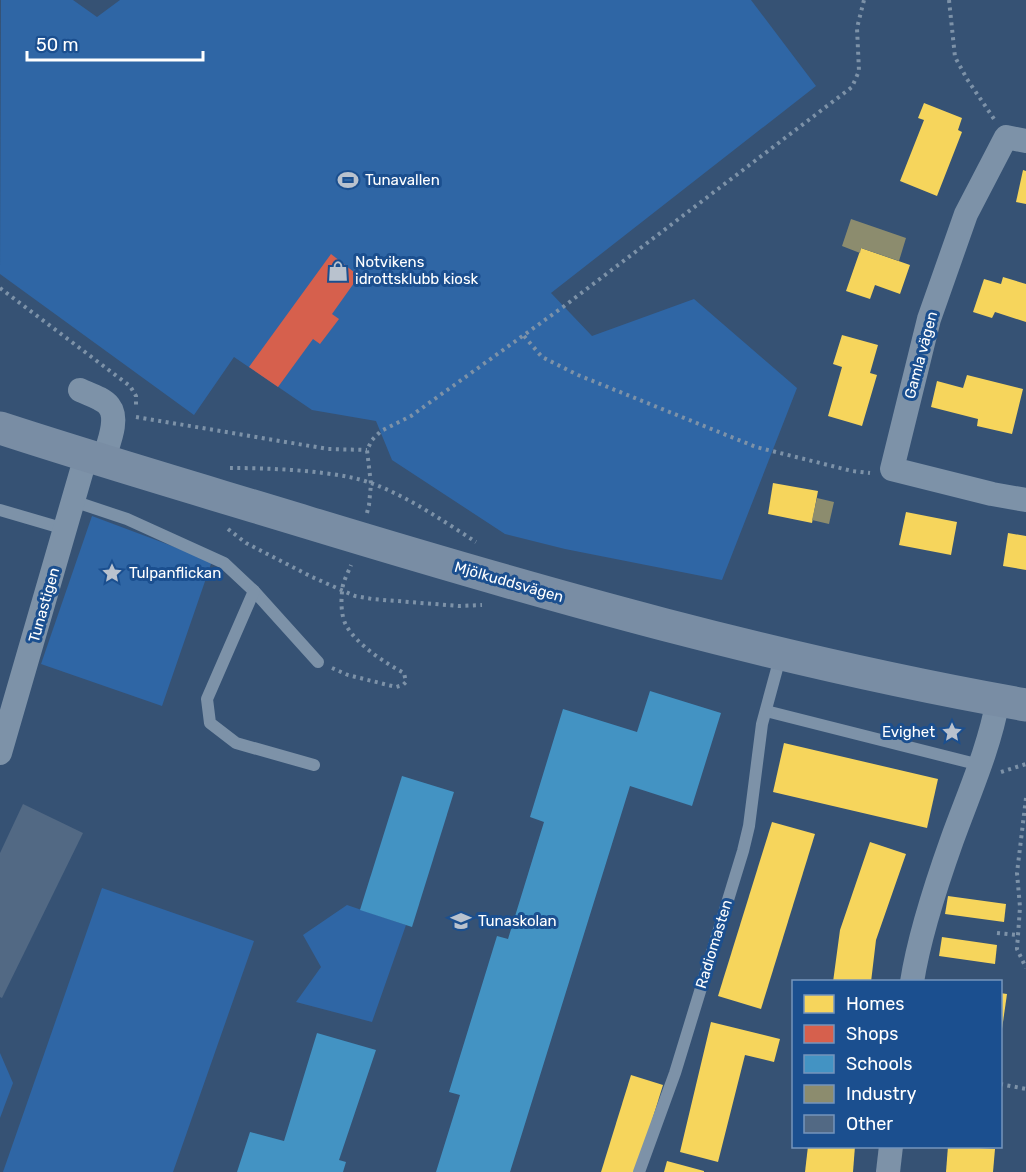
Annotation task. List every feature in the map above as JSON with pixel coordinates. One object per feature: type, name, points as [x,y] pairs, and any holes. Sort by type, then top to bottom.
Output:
[{"type":"street","name":"Gamla vägen","points":[[892,469],[930,319],[966,214],[1016,139]]},
{"type":"street","name":"Tunastigen","points":[[0,753],[73,501],[94,459],[112,431],[113,414],[109,406],[80,390]]},
{"type":"street","name":"Mjölkuddsvägen","points":[[0,428],[94,459],[472,573],[782,654],[1012,702]]},
{"type":"street","points":[[892,469],[1026,500]]},
{"type":"street","points":[[912,980],[916,959],[948,853],[988,746],[1012,702]]},
{"type":"street","points":[[888,1172],[891,1148]]},
{"type":"lane","points":[[73,501],[127,519],[224,563],[254,591],[318,662]]},
{"type":"lane","points":[[0,510],[66,529]]},
{"type":"lane","points":[[254,591],[207,699],[210,723],[236,743],[314,765]]},
{"type":"lane","name":"Radiomasten","points":[[639,1172],[675,1073],[743,851],[749,826],[766,711],[782,654]]},
{"type":"lane","points":[[766,711],[980,765]]},
{"type":"path","points":[[364,519],[369,505],[371,484],[367,450],[372,440],[381,431],[411,416],[524,336],[852,87],[859,71],[857,28],[864,0]]},
{"type":"path","points":[[949,0],[956,57],[967,80],[1016,139]]},
{"type":"path","points":[[0,288],[134,390],[137,402],[133,417],[328,449],[367,450]]},
{"type":"path","points":[[524,336],[542,357],[578,375],[756,447],[852,471],[875,473],[892,469]]},
{"type":"path","points":[[226,468],[258,468],[355,478],[401,496],[476,542],[484,550]]},
{"type":"path","points":[[226,528],[246,543],[355,596],[459,606],[483,605]]},
{"type":"path","points":[[318,662],[348,675],[396,687],[406,682],[404,673],[377,656],[354,636],[346,625],[342,608],[342,590],[352,560]]},
{"type":"path","points":[[1026,798],[1017,873],[1020,907],[1017,954],[1026,968]]},
{"type":"path","points":[[997,933],[1017,935]]},
{"type":"path","points":[[1002,1084],[1026,1089]]},
{"type":"shaded area","name":"Tunavallen","points":[[1,0],[73,0],[97,17],[120,0],[751,0],[816,86],[551,293],[592,336],[694,299],[797,388],[722,580],[565,549],[505,534],[392,460],[376,421],[312,410],[234,357],[194,415],[0,274]]},
{"type":"shaded area","points":[[92,516],[212,561],[162,706],[41,664]]},
{"type":"shaded area","points":[[102,888],[254,941],[173,1172],[3,1172]]},
{"type":"shaded area","points":[[347,905],[406,925],[372,1022],[296,1002],[321,967],[303,935]]},
{"type":"shaded area","points":[[0,1053],[13,1083],[0,1118]]},
{"type":"building: Homes","points":[[924,103],[962,118],[958,130],[962,132],[937,196],[900,181],[924,120],[918,118]]},
{"type":"building: Homes","points":[[1023,170],[1026,171],[1026,204],[1016,202]]},
{"type":"building: Homes","points":[[861,248],[910,265],[900,294],[875,285],[870,299],[846,291]]},
{"type":"building: Homes","points":[[1003,277],[1026,284],[1026,322],[995,312],[992,318],[973,312],[984,279],[1001,284]]},
{"type":"building: Homes","points":[[842,335],[878,345],[870,373],[877,375],[862,426],[828,416],[842,367],[833,364]]},
{"type":"building: Homes","points":[[967,375],[1023,389],[1012,434],[977,426],[978,419],[931,407],[937,381],[963,388]]},
{"type":"building: Homes","points":[[773,483],[818,491],[812,523],[768,514]]},
{"type":"building: Homes","points":[[906,512],[957,522],[951,555],[899,545]]},
{"type":"building: Homes","points":[[1008,533],[1026,536],[1026,570],[1003,566]]},
{"type":"building: Homes","points":[[784,743],[938,779],[927,828],[773,792]]},
{"type":"building: Homes","points":[[772,822],[815,834],[761,1009],[718,996]]},
{"type":"building: Homes","points":[[870,842],[906,854],[876,940],[871,980],[833,980],[840,930]]},
{"type":"building: Homes","points":[[948,896],[1006,904],[1004,922],[945,914]]},
{"type":"building: Homes","points":[[942,937],[997,945],[995,964],[939,956]]},
{"type":"building: Homes","points":[[1002,993],[1007,994],[1002,1029]]},
{"type":"building: Homes","points":[[711,1022],[780,1039],[774,1062],[745,1055],[718,1162],[680,1152]]},
{"type":"building: Homes","points":[[631,1075],[663,1085],[636,1172],[601,1172]]},
{"type":"building: Homes","points":[[808,1148],[855,1148],[853,1172],[805,1172]]},
{"type":"building: Homes","points":[[948,1148],[995,1149],[993,1172],[946,1172]]},
{"type":"building: Homes","points":[[667,1161],[704,1171],[704,1172],[664,1172]]},
{"type":"building: Shops","points":[[331,254],[359,276],[332,314],[339,319],[320,344],[313,339],[278,387],[249,367]]},
{"type":"building: Schools","points":[[650,691],[721,713],[692,806],[630,786],[510,1172],[436,1172],[460,1095],[449,1092],[497,936],[508,939],[544,822],[530,817],[563,709],[637,732]]},
{"type":"building: Schools","points":[[402,776],[454,792],[412,927],[360,910]]},
{"type":"building: Schools","points":[[317,1033],[376,1050],[339,1160],[346,1162],[343,1172],[237,1172],[250,1132],[284,1141]]},
{"type":"building: Industry","points":[[851,219],[906,238],[899,261],[861,248],[860,253],[842,246]]},
{"type":"building: Industry","points":[[817,498],[834,502],[829,524],[812,520]]},
{"type":"building: Other","points":[[23,804],[83,833],[2,998],[0,997],[0,853]]},
{"type":"place","name":"Tunavallen","points":[[348,180]]},
{"type":"place","name":"Notvikens idrottsklubb kiosk","points":[[338,271]]},
{"type":"place","name":"Tulpanflickan","points":[[112,573]]},
{"type":"place","name":"Evighet","points":[[952,732]]},
{"type":"place","name":"Tunaskolan","points":[[461,921]]}]
